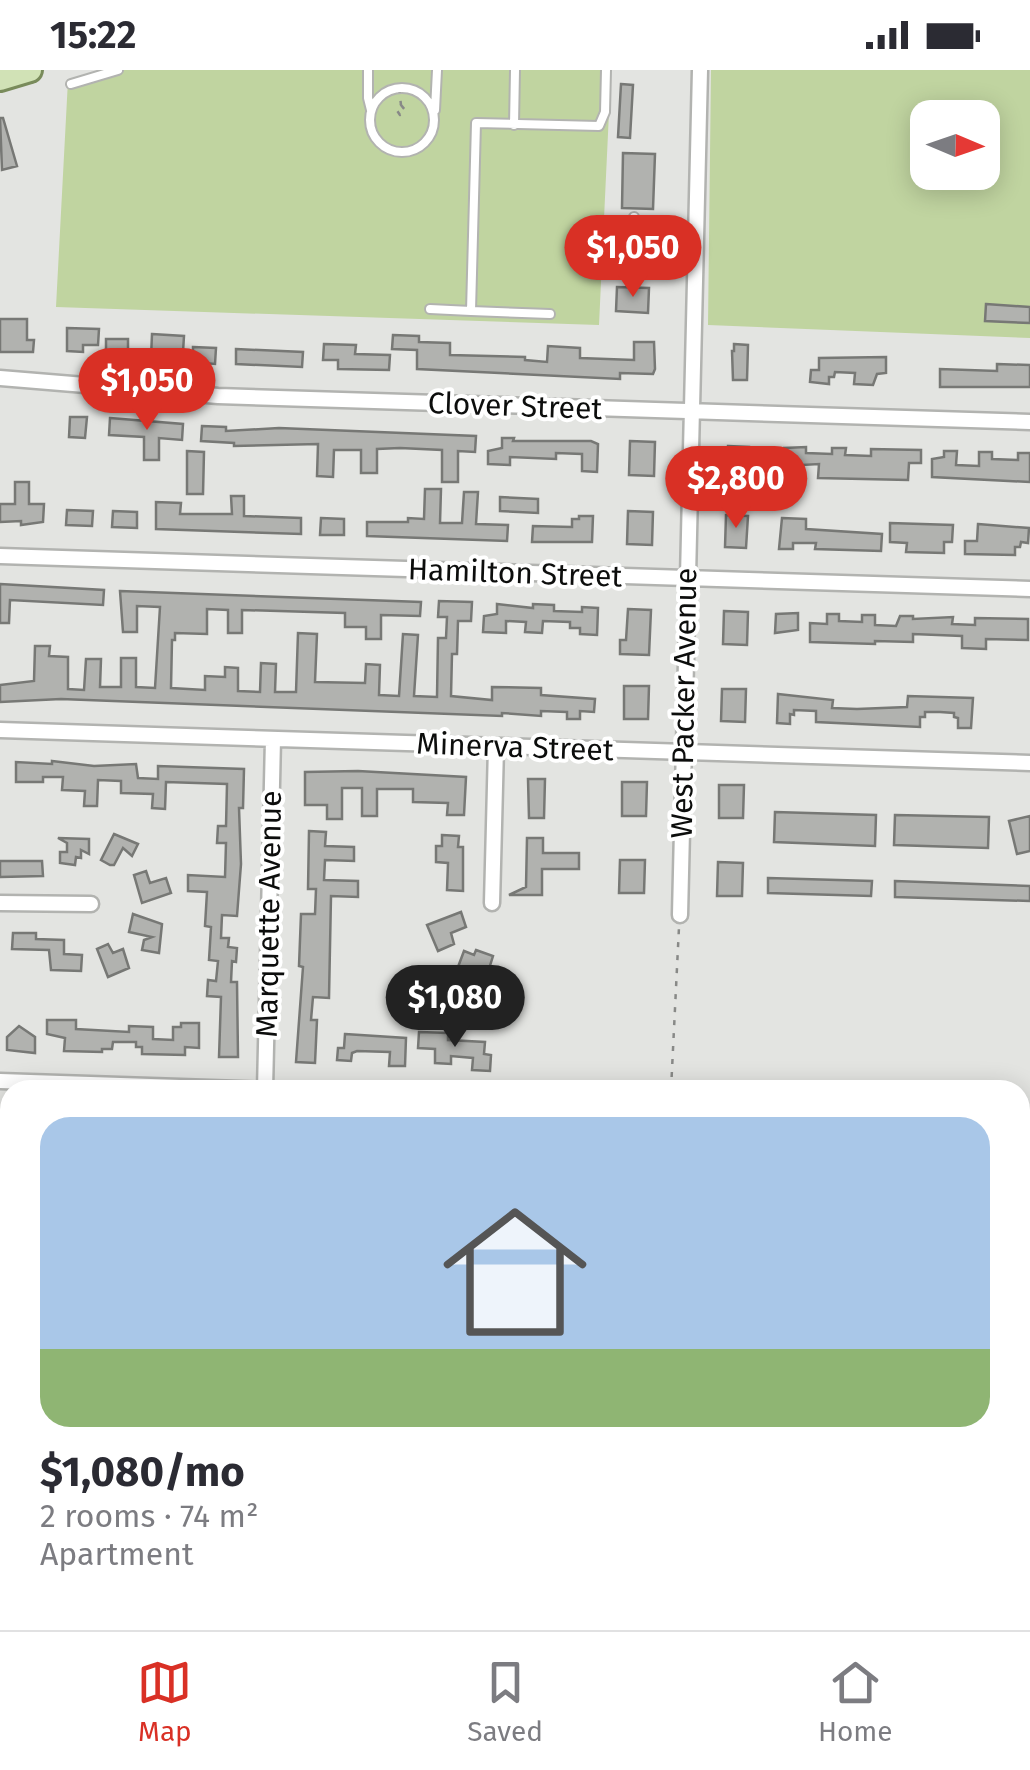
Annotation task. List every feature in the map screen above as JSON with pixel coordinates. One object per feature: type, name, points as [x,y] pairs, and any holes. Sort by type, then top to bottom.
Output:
[{"type":"main road","points":[[0,79],[30,70]]},
{"type":"street","name":"West Packer Avenue","points":[[680,915],[700,70]]},
{"type":"street","name":"Clover Street","points":[[0,378],[218,396],[1030,422]]},
{"type":"street","name":"Hamilton Street","points":[[0,556],[1030,589]]},
{"type":"street","name":"Minerva Street","points":[[0,730],[1030,763]]},
{"type":"street","name":"Marquette Avenue","points":[[267,1080],[273,739]]},
{"type":"street","points":[[492,903],[496,747]]},
{"type":"street","points":[[0,903],[91,904]]},
{"type":"lane","points":[[71,84],[118,70]]},
{"type":"lane","points":[[368,70],[370,121],[376,139],[382,146],[400,152],[424,143],[433,128],[437,70]]},
{"type":"lane","points":[[514,125],[515,70]]},
{"type":"lane","points":[[471,311],[476,123],[599,126],[605,112],[606,70]]},
{"type":"lane","points":[[372,110],[384,93],[398,88],[416,91],[425,98],[434,118]]},
{"type":"lane","points":[[632,275],[634,217]]},
{"type":"lane","points":[[632,245],[696,246]]},
{"type":"lane","points":[[430,309],[550,314]]},
{"type":"path","points":[[398,88],[400,105]]},
{"type":"path","points":[[672,1080],[680,915]]},
{"type":"green space","points":[[100,70],[611,70],[599,325],[56,307],[68,80]]},
{"type":"green space","points":[[711,70],[1030,70],[1030,338],[708,325]]},
{"type":"building","points":[[621,84],[633,85],[630,138],[618,137]]},
{"type":"building","points":[[0,118],[17,166],[2,170]]},
{"type":"building","points":[[623,153],[655,154],[653,209],[622,208]]},
{"type":"building","points":[[612,223],[625,224],[623,272],[610,272]]},
{"type":"building","points":[[617,287],[649,288],[648,313],[616,311]]},
{"type":"building","points":[[986,304],[1030,307],[1030,323],[985,321]]},
{"type":"building","points":[[0,319],[27,319],[27,340],[34,340],[33,352],[0,352]]},
{"type":"building","points":[[67,328],[99,329],[98,345],[83,345],[83,352],[67,351]]},
{"type":"building","points":[[152,334],[184,336],[183,352],[168,351],[167,358],[151,358]]},
{"type":"building","points":[[393,335],[419,336],[419,342],[450,343],[450,355],[525,357],[547,362],[548,346],[580,348],[580,358],[634,360],[634,342],[654,342],[655,369],[653,374],[620,373],[620,379],[417,369],[417,350],[392,349]]},
{"type":"building","points":[[106,339],[128,339],[128,354],[106,354]]},
{"type":"building","points":[[324,344],[356,345],[355,354],[390,355],[389,370],[338,369],[338,360],[323,360]]},
{"type":"building","points":[[734,344],[748,345],[747,380],[733,380]]},
{"type":"building","points":[[193,347],[216,348],[215,364],[193,362]]},
{"type":"building","points":[[236,349],[303,352],[302,367],[236,364]]},
{"type":"building","points":[[886,357],[886,373],[877,374],[873,385],[854,384],[855,373],[835,372],[834,377],[829,377],[829,384],[810,382],[811,370],[819,370],[819,358]]},
{"type":"building","points":[[997,364],[1030,365],[1030,387],[940,387],[940,369],[997,371]]},
{"type":"building","points":[[70,417],[87,417],[85,438],[69,437]]},
{"type":"building","points":[[110,418],[183,424],[182,440],[159,438],[159,460],[144,460],[144,437],[109,435]]},
{"type":"building","points":[[202,426],[226,427],[226,431],[279,428],[476,436],[475,452],[458,451],[458,482],[442,482],[442,450],[400,448],[377,449],[377,473],[361,473],[361,450],[334,450],[333,477],[317,476],[318,444],[234,446],[201,441]]},
{"type":"building","points":[[502,438],[591,441],[598,444],[597,472],[582,471],[582,454],[556,453],[556,459],[510,457],[510,465],[488,464],[488,451],[502,448]]},
{"type":"building","points":[[630,441],[655,442],[654,476],[629,475]]},
{"type":"building","points":[[728,446],[749,447],[747,481],[726,480]]},
{"type":"building","points":[[806,447],[806,453],[832,454],[832,448],[846,448],[845,455],[871,456],[871,449],[921,450],[921,463],[909,463],[908,480],[818,478],[819,464],[784,466],[784,448]]},
{"type":"building","points":[[187,451],[204,452],[203,494],[187,494]]},
{"type":"building","points":[[944,451],[957,451],[956,465],[979,466],[979,452],[992,452],[992,459],[1018,460],[1018,453],[1030,453],[1030,482],[932,477],[932,459],[944,457]]},
{"type":"building","points":[[15,482],[29,482],[29,504],[44,504],[43,522],[0,522],[0,504],[15,504]]},
{"type":"building","points":[[425,489],[441,489],[440,523],[462,523],[464,492],[478,492],[476,524],[508,525],[507,541],[367,536],[367,522],[424,519]]},
{"type":"building","points":[[231,496],[244,496],[244,516],[301,518],[301,534],[156,529],[156,502],[181,503],[180,514],[232,514]]},
{"type":"building","points":[[500,497],[538,499],[538,513],[500,511]]},
{"type":"building","points":[[67,510],[93,511],[92,526],[66,525]]},
{"type":"building","points":[[113,511],[137,512],[137,528],[112,527]]},
{"type":"building","points":[[628,511],[653,512],[652,545],[627,544]]},
{"type":"building","points":[[726,515],[748,516],[746,548],[725,547]]},
{"type":"building","points":[[593,516],[592,542],[532,542],[533,526],[572,527],[572,519]]},
{"type":"building","points":[[321,518],[344,519],[344,535],[320,535]]},
{"type":"building","points":[[782,518],[806,519],[806,529],[882,534],[881,551],[815,549],[816,543],[793,543],[793,549],[779,549]]},
{"type":"building","points":[[890,523],[953,525],[952,542],[944,542],[944,553],[906,552],[907,543],[890,542]]},
{"type":"building","points":[[978,524],[1029,528],[1028,543],[1021,542],[1020,547],[1015,547],[1015,555],[965,554],[965,541],[977,541]]},
{"type":"building","points":[[0,584],[104,590],[103,605],[10,600],[9,623],[0,623]]},
{"type":"building","points":[[120,591],[421,602],[420,616],[381,615],[381,639],[366,639],[366,627],[345,627],[345,613],[242,610],[242,633],[228,633],[228,610],[207,609],[207,634],[175,633],[171,688],[205,690],[205,676],[225,677],[225,667],[238,668],[238,691],[260,692],[261,663],[276,664],[275,692],[296,692],[298,633],[317,634],[315,682],[365,683],[366,664],[380,665],[379,695],[399,696],[403,634],[418,635],[414,696],[437,697],[438,638],[446,638],[447,617],[438,617],[439,601],[472,602],[471,621],[458,621],[451,696],[492,700],[492,687],[541,688],[541,695],[595,699],[594,712],[580,711],[580,719],[567,719],[567,712],[541,711],[541,716],[502,716],[61,699],[0,702],[0,685],[34,681],[35,646],[50,646],[49,656],[68,657],[68,689],[84,690],[86,659],[101,659],[100,687],[121,687],[121,658],[136,658],[136,687],[155,688],[160,607],[137,606],[137,632],[123,632]]},
{"type":"building","points":[[497,604],[533,608],[533,604],[554,605],[554,611],[598,608],[597,635],[580,634],[580,628],[570,628],[570,622],[543,621],[542,633],[525,632],[526,622],[506,621],[506,633],[483,632],[484,616],[497,614]]},
{"type":"building","points":[[628,609],[651,610],[649,655],[620,654],[620,640],[626,640]]},
{"type":"building","points":[[724,611],[748,612],[747,645],[723,644]]},
{"type":"building","points":[[798,613],[798,630],[775,633],[776,614]]},
{"type":"building","points":[[827,614],[839,614],[839,621],[862,622],[862,615],[875,615],[875,625],[896,626],[900,616],[953,617],[952,624],[975,625],[975,618],[1028,619],[1028,640],[986,639],[986,649],[962,648],[962,636],[913,634],[913,642],[810,642],[810,623],[827,624]]},
{"type":"building","points":[[624,686],[649,686],[648,719],[624,719]]},
{"type":"building","points":[[722,689],[746,689],[745,722],[721,721]]},
{"type":"building","points":[[778,694],[833,700],[832,708],[857,709],[907,707],[908,696],[973,698],[971,728],[958,728],[954,713],[940,712],[925,712],[925,717],[920,717],[920,727],[816,722],[816,711],[794,710],[790,724],[777,723]]},
{"type":"building","points":[[16,762],[94,766],[136,764],[138,778],[158,779],[158,766],[244,769],[243,808],[239,808],[241,864],[237,916],[222,915],[221,938],[229,938],[228,947],[237,948],[231,982],[237,982],[238,1057],[219,1057],[221,997],[207,996],[208,980],[216,981],[218,961],[209,960],[207,892],[188,891],[188,875],[225,877],[226,843],[217,843],[218,826],[226,826],[227,784],[166,782],[165,809],[152,808],[153,794],[121,793],[121,781],[98,780],[97,806],[84,806],[85,791],[62,790],[63,777],[16,782]]},
{"type":"building","points":[[305,772],[466,777],[464,815],[447,815],[448,803],[413,802],[413,789],[377,789],[377,816],[362,816],[362,788],[342,788],[342,819],[327,819],[327,805],[305,805]]},
{"type":"building","points":[[528,779],[545,779],[544,818],[529,818]]},
{"type":"building","points":[[622,782],[647,782],[646,816],[622,816]]},
{"type":"building","points":[[719,785],[744,785],[743,818],[719,818]]},
{"type":"building","points":[[775,812],[876,815],[875,846],[774,842]]},
{"type":"building","points":[[895,815],[989,817],[988,848],[894,845]]},
{"type":"building","points":[[1030,816],[1030,851],[1017,854],[1009,821]]},
{"type":"building","points":[[309,831],[326,832],[325,846],[354,847],[354,861],[325,860],[324,880],[358,881],[358,897],[331,896],[329,998],[313,997],[311,1020],[317,1020],[315,1063],[296,1062],[303,967],[299,966],[301,914],[315,914],[316,889],[308,889]]},
{"type":"building","points":[[114,834],[138,844],[132,856],[123,848],[114,865],[110,865],[101,860]]},
{"type":"building","points":[[442,835],[459,836],[458,847],[463,847],[463,891],[447,890],[448,863],[436,862],[436,846],[442,846]]},
{"type":"building","points":[[58,838],[89,839],[89,854],[81,850],[75,865],[60,863],[60,852],[67,852],[67,843]]},
{"type":"building","points":[[527,838],[543,838],[543,853],[579,853],[579,869],[542,869],[542,895],[509,895],[526,887]]},
{"type":"building","points":[[620,860],[645,860],[644,893],[619,893]]},
{"type":"building","points":[[0,861],[42,861],[43,876],[0,877]]},
{"type":"building","points":[[718,862],[743,863],[742,896],[717,896]]},
{"type":"building","points":[[146,871],[150,883],[166,878],[171,893],[142,903],[134,875]]},
{"type":"building","points":[[768,878],[872,881],[871,896],[768,893]]},
{"type":"building","points":[[895,881],[1030,886],[1030,901],[895,897]]},
{"type":"building","points":[[461,912],[466,927],[451,933],[454,944],[438,951],[427,925]]},
{"type":"building","points":[[133,914],[162,924],[159,953],[142,950],[144,940],[152,937],[129,932]]},
{"type":"building","points":[[13,933],[36,933],[36,939],[64,940],[64,954],[82,955],[81,971],[51,970],[49,950],[12,949]]},
{"type":"building","points":[[108,944],[113,953],[123,949],[129,968],[108,977],[97,949]]},
{"type":"building","points":[[476,950],[493,956],[488,972],[458,967],[464,951],[474,955]]},
{"type":"building","points":[[47,1020],[76,1020],[76,1029],[129,1032],[129,1026],[153,1027],[153,1039],[173,1040],[173,1027],[199,1023],[199,1048],[185,1047],[185,1055],[142,1054],[142,1047],[136,1047],[136,1042],[113,1042],[112,1049],[102,1052],[64,1051],[65,1038],[47,1034]]},
{"type":"building","points":[[19,1026],[35,1037],[35,1053],[7,1050],[7,1037]]},
{"type":"building","points":[[419,1032],[448,1033],[448,1040],[485,1042],[484,1054],[491,1055],[490,1071],[472,1070],[473,1058],[451,1056],[451,1064],[435,1063],[435,1049],[418,1048]]},
{"type":"building","points":[[345,1034],[406,1038],[405,1066],[389,1066],[390,1052],[357,1051],[352,1053],[351,1061],[337,1060],[338,1048],[344,1048]]}]
